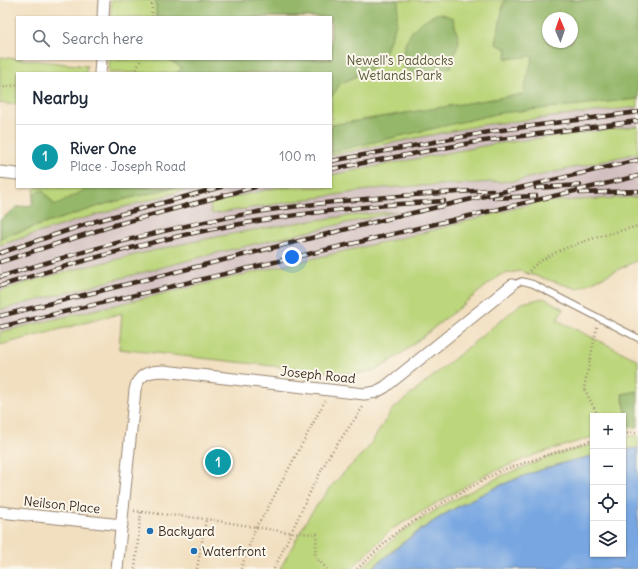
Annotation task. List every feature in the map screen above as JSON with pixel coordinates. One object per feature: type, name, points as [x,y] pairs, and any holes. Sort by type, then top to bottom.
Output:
[{"type":"street","points":[[103,16],[104,0]]},
{"type":"street","points":[[100,72],[101,60]]},
{"type":"street","points":[[0,172],[16,174]]},
{"type":"street","name":"Joseph Road","points":[[117,569],[135,390],[137,381],[144,374],[164,371],[368,394],[382,389],[512,285]]},
{"type":"street","name":"Neilson Place","points":[[0,512],[122,525]]},
{"type":"lane","name":"Joseph Road","points":[[512,285],[520,281],[526,282],[599,317],[638,338]]},
{"type":"path","points":[[152,0],[152,16]]},
{"type":"path","points":[[135,72],[141,60]]},
{"type":"path","points":[[0,88],[16,85]]},
{"type":"path","points":[[536,263],[579,242],[638,226]]},
{"type":"path","points":[[596,413],[584,388],[599,317]]},
{"type":"path","points":[[240,569],[256,526],[264,515],[331,390]]},
{"type":"path","points":[[274,569],[290,532],[329,456],[363,407]]},
{"type":"path","points":[[626,434],[638,432]]},
{"type":"path","points":[[356,569],[398,531],[446,501],[500,472],[590,441]]},
{"type":"path","points":[[124,510],[206,519],[290,532],[317,534],[315,557],[327,569]]},
{"type":"path","points":[[135,569],[141,512]]},
{"type":"path","points":[[197,569],[206,519]]},
{"type":"shaded area","points":[[638,99],[638,238],[517,261],[401,354],[377,370],[356,374],[119,349],[122,313],[0,345],[0,238],[109,203],[173,188],[332,188],[332,152],[500,113]]},
{"type":"green space","name":"Newell's Paddocks Wetlands Park","points":[[111,0],[638,0],[638,107],[482,125],[332,155],[332,72],[109,72],[109,60],[332,60],[332,16],[111,16]]},
{"type":"green space","points":[[156,0],[399,0],[396,24],[381,64],[340,84],[332,96],[332,72],[177,72],[182,68],[170,60],[332,60],[332,16],[156,16]]},
{"type":"green space","points":[[504,0],[638,0],[638,24],[634,31],[638,34],[638,99],[500,113],[332,152],[332,125],[523,94],[533,56],[506,59],[507,49],[496,44]]},
{"type":"green space","points":[[439,13],[453,18],[459,41],[451,67],[416,76],[403,67],[406,41],[416,27],[430,17]]},
{"type":"green space","points":[[0,57],[16,59],[16,60],[87,66],[86,72],[16,72],[16,105],[0,103]]},
{"type":"green space","points":[[638,126],[638,153],[515,181],[381,188],[212,214],[209,203],[275,188],[332,188],[332,175],[494,144]]},
{"type":"green space","points":[[37,188],[192,188],[85,218],[0,245],[0,238],[30,228],[34,190]]},
{"type":"green space","points":[[85,188],[173,188],[109,203],[0,238],[0,220],[17,207],[32,205],[34,194],[42,190],[55,205],[81,192]]},
{"type":"green space","points":[[638,197],[638,260],[578,289],[520,271],[500,275],[401,354],[377,370],[356,374],[318,371],[119,349],[122,313],[0,345],[0,332],[426,232],[539,202]]},
{"type":"green space","points":[[399,211],[224,251],[0,310],[0,291],[84,267],[200,240],[299,222]]},
{"type":"green space","points":[[544,298],[564,309],[557,320],[638,360],[638,391],[622,395],[630,428],[626,429],[626,413],[590,413],[590,438],[537,454],[485,475],[392,529],[351,569],[280,569],[309,516],[334,483],[368,448],[392,410],[522,303]]},
{"type":"green space","points":[[638,391],[638,427],[630,428],[622,394]]},
{"type":"green space","points":[[638,435],[638,448],[626,450],[626,437]]},
{"type":"green space","points":[[590,445],[590,457],[563,463],[533,473],[503,484],[474,498],[420,530],[371,569],[361,569],[400,533],[447,503],[501,476],[552,456]]},
{"type":"water","points":[[638,448],[638,569],[372,569],[420,530],[475,498],[503,484],[533,473],[563,463],[590,457],[590,557],[626,557],[626,450]]},
{"type":"railway","points":[[332,161],[494,131],[638,112]]},
{"type":"railway","points":[[332,169],[476,142],[638,121]]},
{"type":"railway","points":[[0,316],[391,218],[638,160]]},
{"type":"railway","points":[[0,327],[638,176]]},
{"type":"railway","points":[[536,188],[580,185]]},
{"type":"railway","points":[[0,253],[96,221],[217,188]]},
{"type":"railway","points":[[0,262],[118,224],[251,188]]},
{"type":"railway","points":[[0,277],[134,238],[201,222],[298,206],[409,195],[492,190]]},
{"type":"railway","points":[[580,193],[638,191]]},
{"type":"railway","points":[[494,198],[536,196]]},
{"type":"railway","points":[[0,286],[115,252],[216,228],[281,217],[346,209],[444,201]]},
{"type":"place","name":"River One","points":[[218,462]]},
{"type":"place","name":"Backyard","points":[[150,531]]},
{"type":"place","name":"Waterfront","points":[[194,551]]}]
